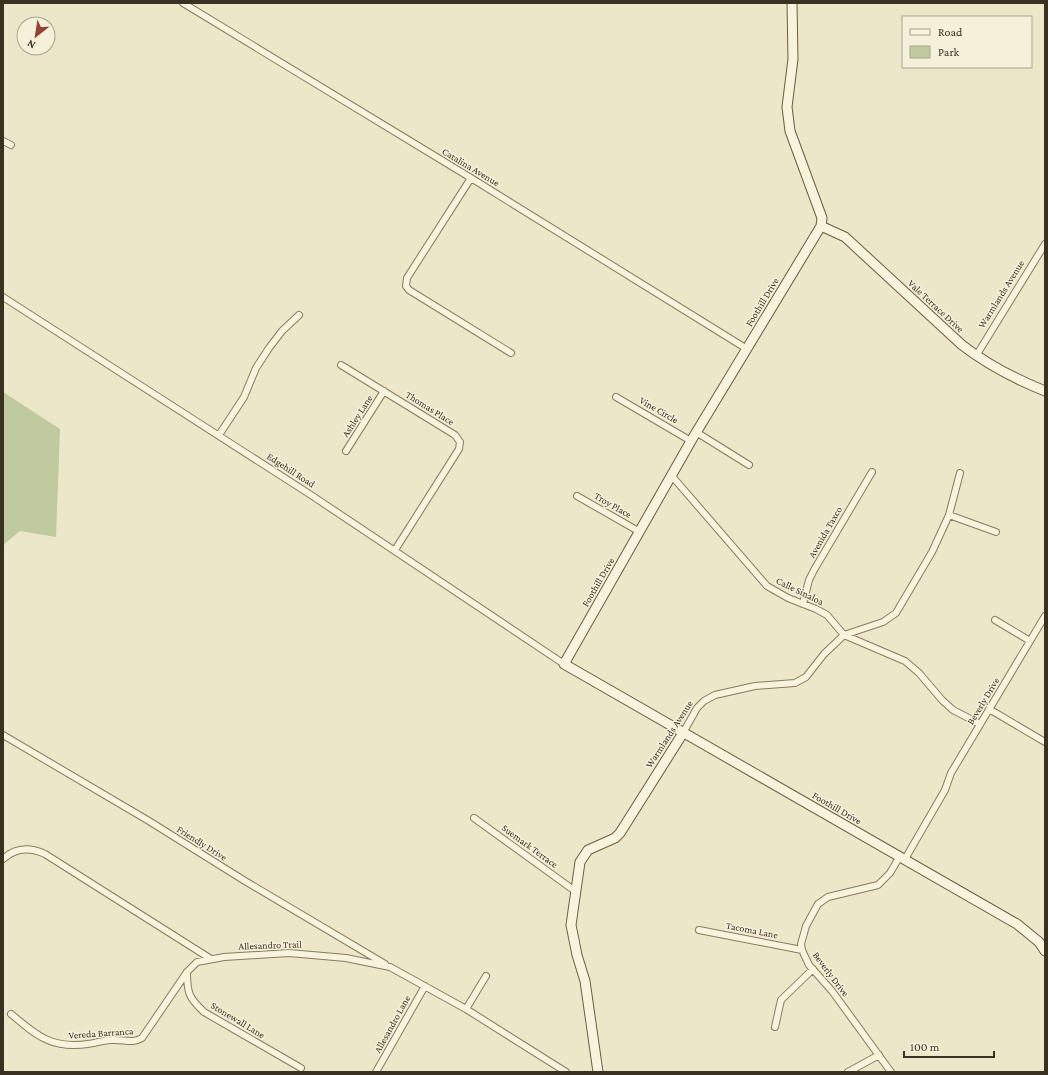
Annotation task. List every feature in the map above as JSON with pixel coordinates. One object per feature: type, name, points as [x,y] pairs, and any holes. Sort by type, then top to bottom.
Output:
[{"type":"street","name":"Catalina Avenue","points":[[183,3],[471,178],[747,349]]},
{"type":"street","points":[[792,3],[793,59],[788,107],[790,125],[799,156],[822,218],[820,226]]},
{"type":"street","points":[[3,141],[11,145]]},
{"type":"street","points":[[471,178],[408,278],[406,286],[410,290],[511,353]]},
{"type":"street","name":"Foothill Drive","points":[[820,226],[696,432],[564,664],[1017,924],[1039,942],[1045,951]]},
{"type":"street","name":"Vale Terrace Drive","points":[[820,226],[845,237],[962,345],[976,356],[1010,377],[1045,392]]},
{"type":"street","name":"Warmlands Avenue","points":[[976,356],[1045,244]]},
{"type":"street","name":"Edgehill Road","points":[[3,298],[219,435],[395,550],[564,664]]},
{"type":"street","points":[[219,435],[244,396],[256,368],[269,348],[282,331],[299,315]]},
{"type":"street","name":"Thomas Place","points":[[341,365],[455,435],[460,442],[459,449],[395,550]]},
{"type":"street","name":"Ashley Lane","points":[[346,451],[384,391]]},
{"type":"street","name":"Vine Circle","points":[[616,397],[691,441]]},
{"type":"street","points":[[696,432],[749,465]]},
{"type":"street","name":"Avenida Taxco","points":[[803,604],[809,580],[814,570],[872,472]]},
{"type":"street","name":"Warmlands Avenue","points":[[598,1072],[585,981],[577,955],[572,926],[575,891],[580,862],[588,850],[615,838],[620,833],[697,708],[704,702],[715,695],[754,686],[795,683],[806,677],[824,654],[844,635],[883,622],[896,613],[932,552],[949,515],[960,473]]},
{"type":"street","name":"Calle Sinaloa","points":[[671,475],[759,579],[767,586],[788,598],[827,616],[844,635],[905,661],[919,672],[942,700],[953,710],[980,724]]},
{"type":"street","name":"Troy Place","points":[[577,496],[640,532]]},
{"type":"street","points":[[949,515],[996,532]]},
{"type":"street","name":"Beverly Drive","points":[[891,1072],[832,991],[814,970],[802,950],[806,926],[818,904],[828,897],[878,885],[902,858],[945,790],[951,773],[1045,616]]},
{"type":"street","points":[[995,620],[1030,641]]},
{"type":"street","points":[[989,709],[1045,742]]},
{"type":"street","name":"Friendly Drive","points":[[3,735],[149,821],[245,882],[390,967]]},
{"type":"street","name":"Suemark Terrace","points":[[474,818],[575,891]]},
{"type":"street","points":[[3,858],[20,849],[36,849],[211,959]]},
{"type":"street","name":"Tacoma Lane","points":[[699,930],[802,950]]},
{"type":"street","name":"Allesandro Trail","points":[[211,959],[289,953],[346,958],[390,967],[466,1010],[566,1072]]},
{"type":"street","name":"Vereda Barranca","points":[[11,1014],[37,1036],[55,1044],[87,1044],[113,1040],[135,1042],[142,1038],[187,972],[197,962],[211,959]]},
{"type":"street","points":[[776,1027],[781,1000],[814,970]]},
{"type":"street","name":"Stonewall Lane","points":[[187,972],[187,991],[192,1001],[204,1012],[301,1068]]},
{"type":"street","points":[[466,1010],[486,976]]},
{"type":"street","name":"Allesandro Lane","points":[[376,1072],[425,986]]},
{"type":"street","points":[[848,1072],[879,1055]]},
{"type":"green space","points":[[3,392],[60,429],[56,537],[20,531],[3,545]]}]
